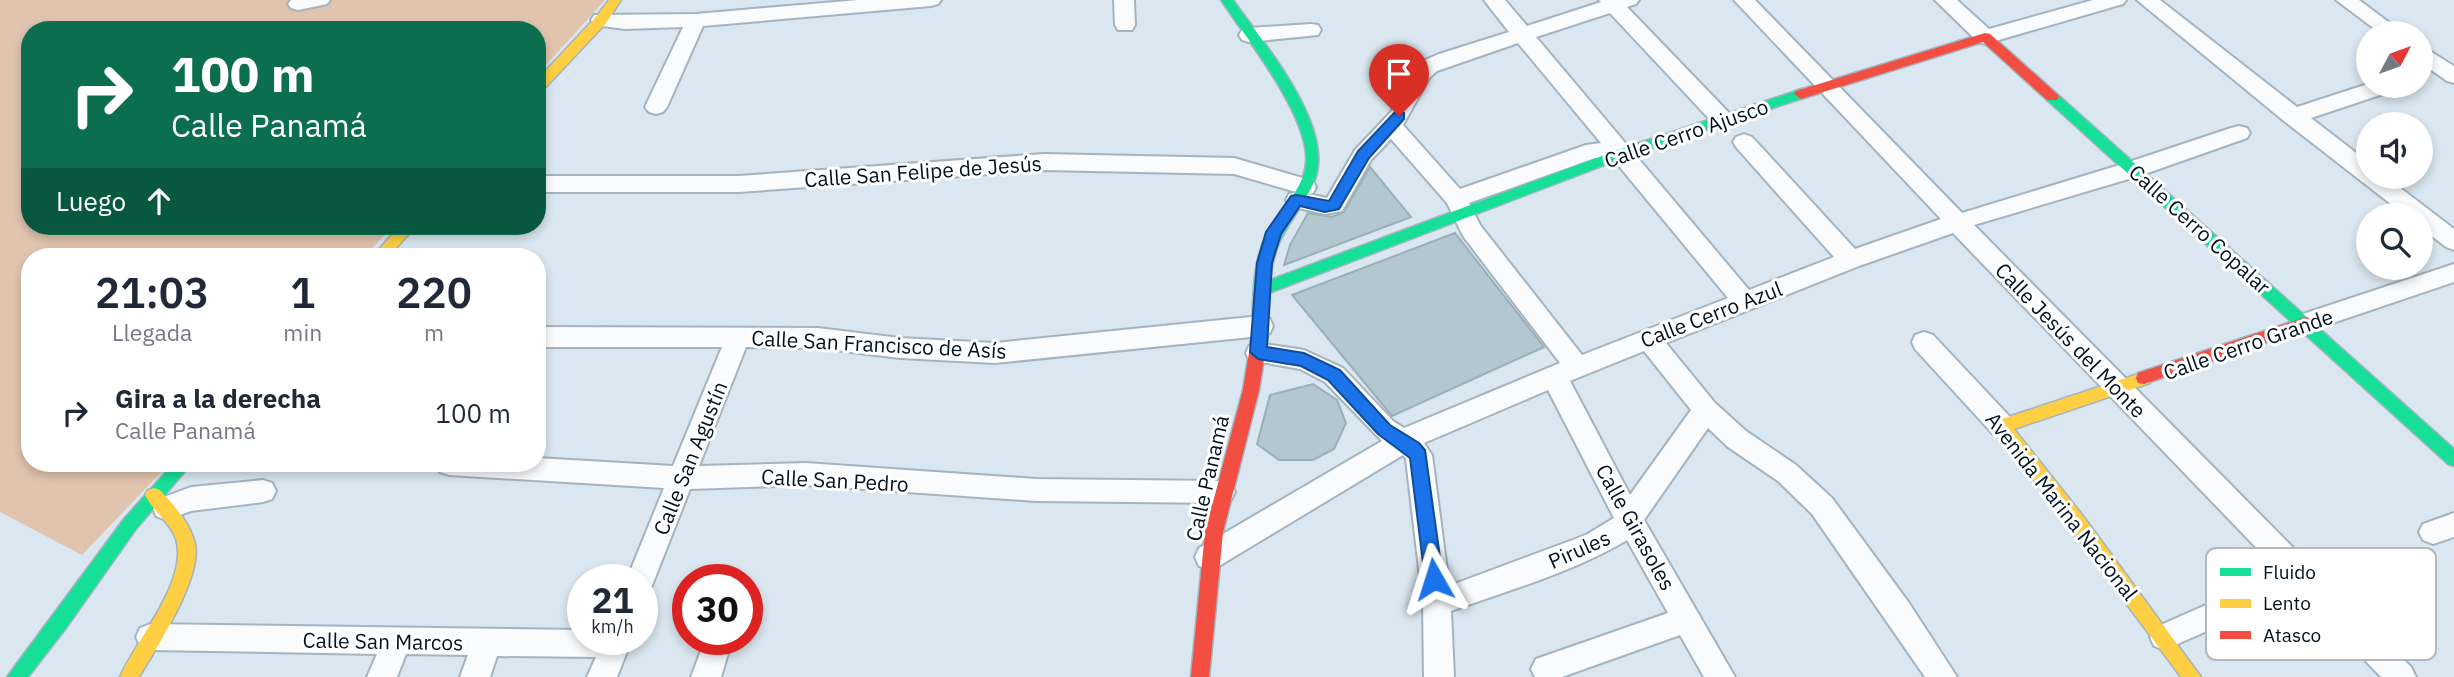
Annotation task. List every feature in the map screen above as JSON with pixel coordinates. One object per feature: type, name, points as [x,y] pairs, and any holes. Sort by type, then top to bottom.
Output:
[{"type":"street","points":[[298,4],[320,0]]},
{"type":"street","points":[[546,79],[601,20],[615,0]]},
{"type":"street","points":[[601,20],[625,23],[696,20],[932,0]]},
{"type":"street","points":[[1124,0],[1125,25]]},
{"type":"street","points":[[1227,0],[1307,131],[1313,147],[1313,164],[1301,194]]},
{"type":"street","points":[[1494,0],[1744,301]]},
{"type":"street","name":"Calle Jesús del Monte","points":[[1744,0],[2275,548]]},
{"type":"street","name":"Calle Cerro Copalar","points":[[1945,0],[2454,459]]},
{"type":"street","name":"Calle Cerro Ajusco","points":[[1623,153],[1827,86],[2116,0]]},
{"type":"street","points":[[2147,0],[2356,164]]},
{"type":"street","points":[[2346,0],[2376,21]]},
{"type":"street","points":[[1392,126],[1414,85],[1430,66],[1617,2],[1722,119]]},
{"type":"street","points":[[656,107],[696,20]]},
{"type":"street","points":[[1249,35],[1311,30]]},
{"type":"street","points":[[2433,59],[2450,69]]},
{"type":"street","points":[[2292,116],[2356,95]]},
{"type":"street","name":"Calle San Felipe de Jesús","points":[[546,184],[739,184],[1044,162],[1234,166],[1271,176],[1325,206],[1334,205],[1363,155],[1392,126]]},
{"type":"street","name":"Calle Girasoles","points":[[1392,126],[1460,206],[1471,230],[1564,372],[1569,402],[1630,521],[1720,677]]},
{"type":"street","name":"Calle Cerro Azul","points":[[1209,557],[1402,442],[1564,372],[1851,260],[1958,222],[2134,169],[2239,133]]},
{"type":"street","points":[[1744,142],[1851,260]]},
{"type":"street","points":[[1264,289],[1594,150],[1623,153]]},
{"type":"street","points":[[2388,189],[2454,241]]},
{"type":"street","name":"Calle Panamá","points":[[1200,677],[1209,557],[1222,492],[1260,339],[1268,243],[1301,194]]},
{"type":"street","points":[[388,248],[400,235]]},
{"type":"street","name":"Calle Cerro Grande","points":[[2001,426],[2451,277]]},
{"type":"street","name":"Calle San Francisco de Asís","points":[[546,337],[818,338],[900,348],[995,353],[1260,339],[1334,375],[1384,429],[1413,448],[1421,462],[1437,603],[1439,677]]},
{"type":"street","name":"Calle San Agustín","points":[[647,564],[738,337]]},
{"type":"street","points":[[1647,338],[1706,410],[1737,439],[1787,472],[1822,506],[1899,612],[1942,677]]},
{"type":"street","name":"Avenida Marina Nacional","points":[[1924,342],[2001,426],[2192,677]]},
{"type":"street","name":"Pirules","points":[[1437,603],[1596,544],[1630,521],[1706,410]]},
{"type":"street","name":"Calle San Pedro","points":[[546,470],[681,478],[806,474],[1036,490],[1222,492]]},
{"type":"street","points":[[16,677],[160,501],[178,472]]},
{"type":"street","points":[[160,501],[263,491]]},
{"type":"street","points":[[129,677],[179,582],[186,562],[187,548],[180,529],[160,501]]},
{"type":"street","points":[[2164,637],[2206,618]]},
{"type":"street","points":[[1546,669],[1688,619]]},
{"type":"street","name":"Calle San Marcos","points":[[150,637],[397,642],[567,642]]},
{"type":"street","points":[[382,677],[397,642]]},
{"type":"street","points":[[475,677],[487,643]]},
{"type":"street","points":[[603,677],[612,655]]},
{"type":"street","name":"Calle Jesús del Monte","points":[[2385,660],[2402,677]]},
{"type":"shaded area","points":[[0,0],[605,0],[546,65],[546,21],[21,21],[21,235],[385,235],[372,248],[21,248],[21,472],[161,472],[82,555],[0,512]]},
{"type":"building","points":[[1370,167],[1411,217],[1284,265],[1290,245],[1308,213],[1332,217],[1344,212]]},
{"type":"building","points":[[1455,233],[1544,347],[1392,416],[1292,295]]},
{"type":"building","points":[[1313,384],[1337,400],[1346,423],[1334,449],[1313,460],[1279,460],[1257,444],[1270,395]]},
{"type":"traffic: fast","points":[[1227,0],[1281,80],[1305,126],[1312,146],[1313,164],[1306,185],[1280,223],[1266,254],[1260,334]]},
{"type":"traffic: fast","points":[[1263,289],[1623,153],[1801,94]]},
{"type":"traffic: fast","points":[[2052,97],[2454,459]]},
{"type":"traffic: fast","points":[[16,677],[60,622],[130,524],[176,472]]},
{"type":"traffic: slow","points":[[546,78],[601,20],[615,0]]},
{"type":"traffic: slow","points":[[388,248],[400,235]]},
{"type":"traffic: slow","points":[[2144,378],[2002,426],[2077,521],[2192,677]]},
{"type":"traffic: slow","points":[[129,677],[174,597],[181,580],[187,550],[175,520],[154,495]]},
{"type":"traffic: jam","points":[[1801,94],[1985,37],[2052,97]]},
{"type":"traffic: jam","points":[[2144,378],[2306,323]]},
{"type":"traffic: jam","points":[[1200,677],[1214,532],[1251,390],[1260,334]]},
{"type":"route","points":[[1399,116],[1363,155],[1334,205],[1331,207],[1297,200],[1273,232],[1265,263],[1258,352],[1304,360],[1334,375],[1373,419],[1419,455],[1434,579]]}]
